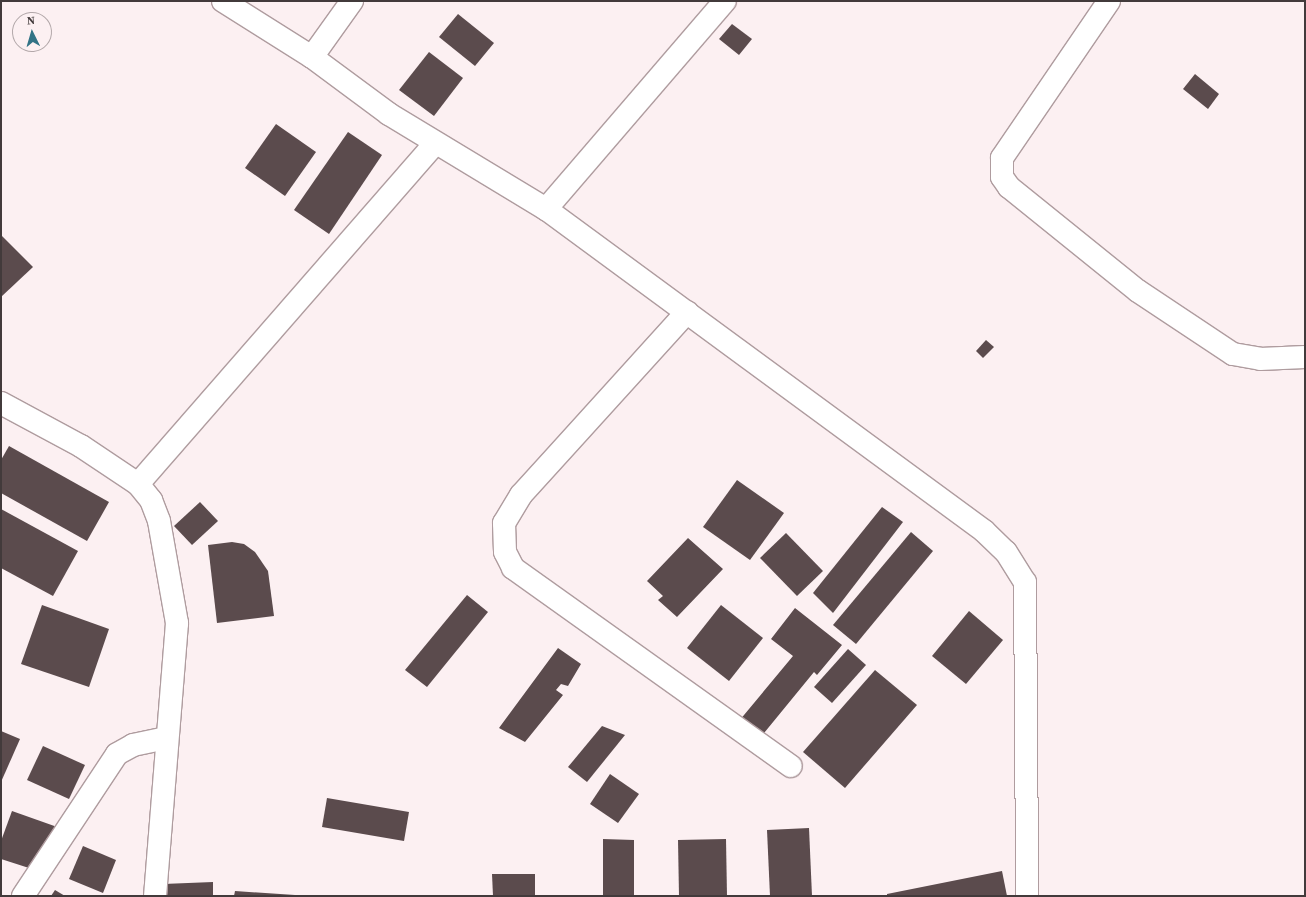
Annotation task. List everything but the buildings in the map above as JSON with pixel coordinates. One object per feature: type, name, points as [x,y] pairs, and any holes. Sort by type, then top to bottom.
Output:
[{"type":"street","points":[[223,1],[312,57],[435,143],[546,209],[984,531],[1006,552],[1025,582],[1027,896]]},
{"type":"street","points":[[312,57],[352,1]]},
{"type":"street","points":[[546,209],[725,1]]},
{"type":"street","points":[[1109,1],[1002,158],[1002,177],[1009,187],[1138,291],[1233,354],[1260,359],[1305,357]]},
{"type":"street","points":[[138,484],[435,143]]},
{"type":"street","points":[[687,312],[521,495],[504,523],[505,552],[513,568],[791,766]]},
{"type":"street","points":[[1,403],[81,446],[138,484],[151,500],[159,521],[177,623],[166,738],[155,896]]},
{"type":"street","points":[[23,896],[117,754],[133,745],[166,738]]}]
